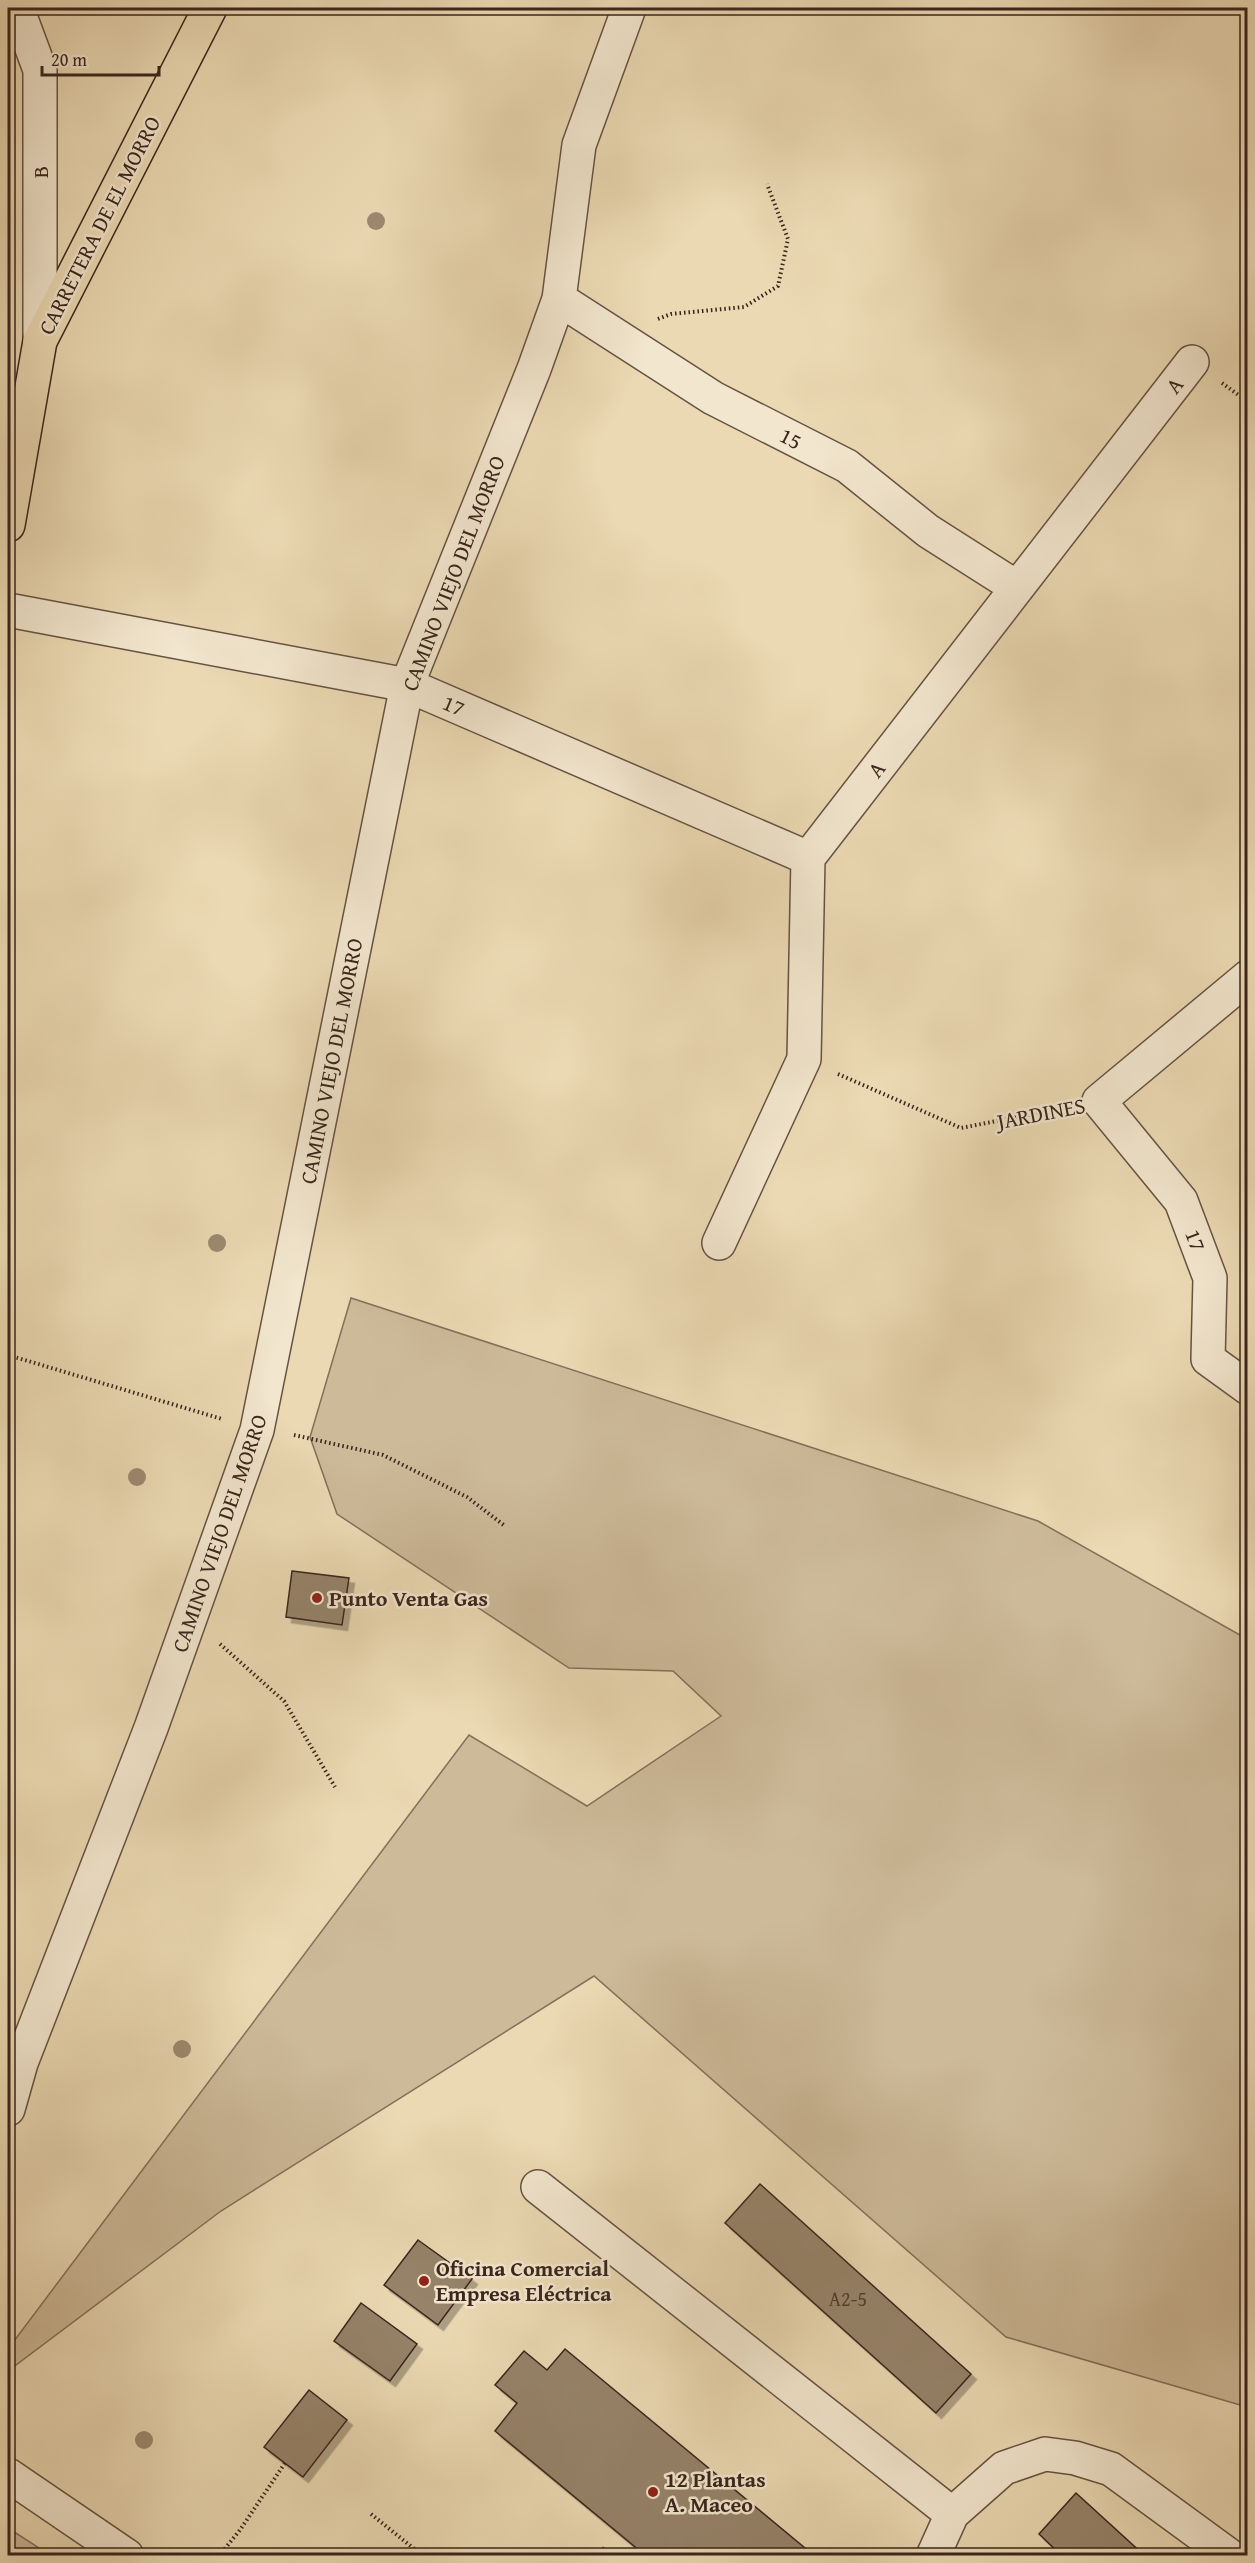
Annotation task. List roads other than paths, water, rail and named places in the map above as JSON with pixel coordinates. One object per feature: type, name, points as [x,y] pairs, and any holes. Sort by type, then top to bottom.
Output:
[{"type":"main road","name":"CARRETERA DE EL MORRO","points":[[8,525],[40,341],[210,8]]},
{"type":"street","name":"B","points":[[17,8],[40,70],[40,341]]},
{"type":"street","name":"CAMINO VIEJO DEL MORRO","points":[[8,2109],[21,2063],[151,1728],[257,1430],[407,685],[534,369],[559,299],[579,145],[630,8]]},
{"type":"street","name":"15","points":[[559,299],[713,398],[847,466],[928,531],[1016,587]]},
{"type":"street","name":"A","points":[[808,858],[1192,362]]},
{"type":"street","name":"17","points":[[8,610],[407,685],[808,858]]},
{"type":"street","points":[[719,1243],[804,1059],[808,858]]},
{"type":"street","name":"JARDINES","points":[[1100,1101],[1248,977]]},
{"type":"street","name":"17","points":[[1100,1101],[1181,1201],[1210,1278],[1208,1359],[1248,1388]]},
{"type":"street","points":[[538,2187],[951,2514]]},
{"type":"street","points":[[933,2556],[951,2514],[1004,2468],[1045,2454],[1075,2458],[1111,2469],[1230,2556]]},
{"type":"street","points":[[8,2475],[127,2556]]},
{"type":"place","name":"Punto Venta Gas","points":[[317,1598]]},
{"type":"place","name":"Oficina Comercial Empresa Eléctrica","points":[[424,2281]]},
{"type":"place","name":"12 Plantas A. Maceo","points":[[653,2492]]}]
